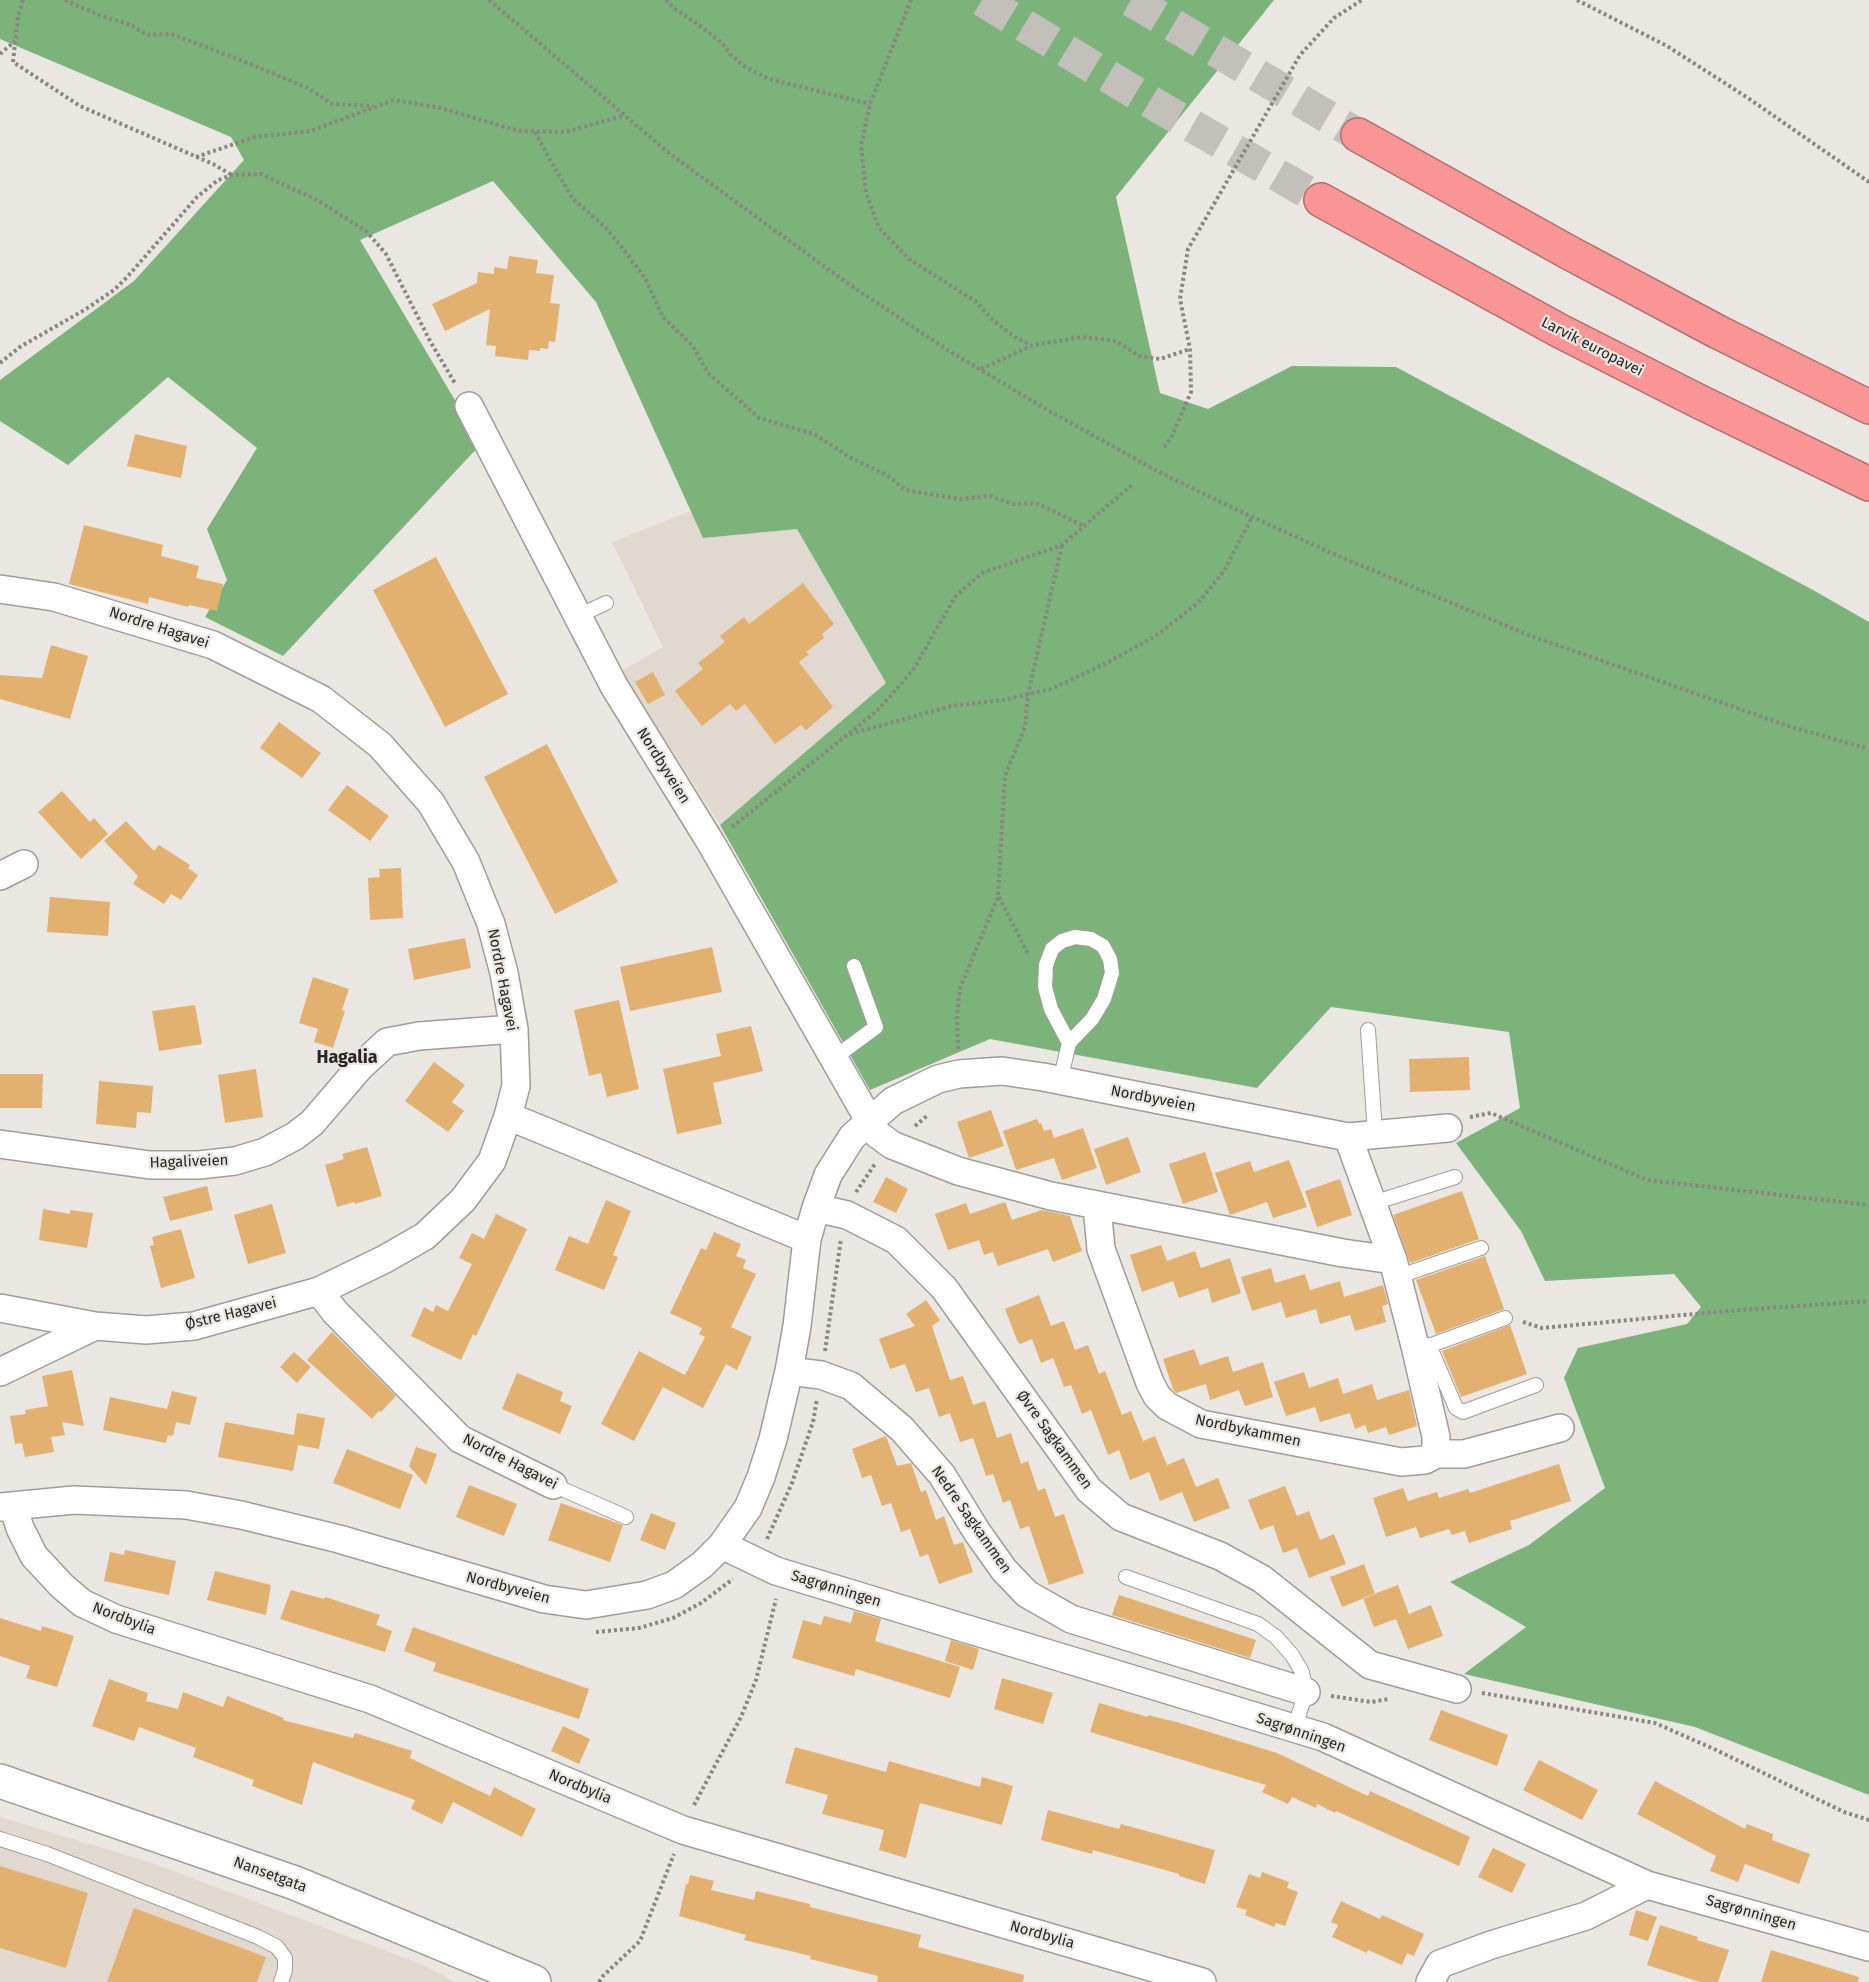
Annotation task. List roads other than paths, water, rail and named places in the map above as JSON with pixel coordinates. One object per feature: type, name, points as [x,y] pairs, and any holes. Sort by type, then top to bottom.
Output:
[{"type":"highway","points":[[1358,135],[1568,252],[1718,332],[1869,407]]},
{"type":"highway","name":"Larvik europavei","points":[[1321,200],[1571,336],[1869,484]]},
{"type":"main road","name":"Nansetgata","points":[[0,1781],[295,1883],[534,1982]]},
{"type":"street","name":"Nordbyveien","points":[[469,406],[614,686],[711,843],[870,1120]]},
{"type":"street","name":"Nordre Hagavei","points":[[0,589],[54,597],[213,645],[321,699],[380,745],[431,803],[466,862],[491,924],[504,973],[514,1029],[516,1086],[492,1161],[463,1200],[425,1236],[385,1259],[319,1291],[335,1312],[460,1439],[553,1485]]},
{"type":"street","points":[[0,876],[24,864]]},
{"type":"street","name":"Hagaliveien","points":[[0,1144],[150,1165],[200,1165],[235,1161],[265,1152],[295,1136],[312,1123],[360,1067],[387,1042],[419,1036],[514,1029]]},
{"type":"street","name":"Nordbyveien","points":[[7,1506],[74,1500],[186,1505],[241,1515],[339,1539],[544,1599],[586,1605],[646,1595],[674,1585],[702,1565],[722,1545],[748,1508],[761,1477],[789,1371],[797,1326],[807,1239],[816,1208],[828,1175],[852,1137],[893,1101],[938,1079],[959,1074],[1002,1071],[1348,1137],[1448,1128]]},
{"type":"street","points":[[508,1116],[807,1239]]},
{"type":"street","points":[[870,1120],[877,1134],[892,1145],[958,1171],[1096,1206],[1343,1253],[1395,1268]]},
{"type":"street","points":[[1348,1137],[1422,1348],[1436,1437],[1436,1454]]},
{"type":"street","name":"Nordbykammen","points":[[1096,1206],[1101,1249],[1150,1383],[1157,1396],[1167,1406],[1201,1424],[1401,1462],[1425,1460],[1436,1454],[1464,1454],[1560,1428]]},
{"type":"street","name":"Øvre Sagkammen","points":[[816,1208],[847,1215],[896,1240],[944,1288],[1089,1490],[1121,1517],[1220,1556],[1262,1579],[1370,1665],[1457,1689]]},
{"type":"street","name":"Østre Hagavei","points":[[0,1309],[95,1326],[146,1330],[194,1326],[319,1291]]},
{"type":"street","points":[[0,1372],[95,1326]]},
{"type":"street","name":"Nedre Sagkammen","points":[[789,1371],[821,1375],[851,1386],[902,1429],[942,1475],[984,1542],[1004,1570],[1027,1594],[1071,1619],[1306,1692]]},
{"type":"street","name":"Nordbylia","points":[[7,1506],[34,1556],[62,1586],[82,1603],[116,1619],[370,1699],[683,1830],[1202,1982]]},
{"type":"street","name":"Sagrønningen","points":[[722,1545],[776,1571],[1323,1737],[1647,1885],[1869,1947]]},
{"type":"street","points":[[1430,1982],[1440,1964],[1491,1945],[1586,1916],[1647,1885]]},
{"type":"lane","points":[[578,616],[606,603]]},
{"type":"lane","points":[[1060,1081],[1069,1043],[1092,1019],[1104,999],[1112,973],[1110,959],[1103,946],[1091,939],[1075,937],[1062,941],[1052,949],[1046,965],[1045,987],[1051,1009],[1069,1043]]},
{"type":"lane","points":[[834,1058],[876,1027],[854,966]]},
{"type":"lane","points":[[1368,1030],[1375,1133]]},
{"type":"lane","points":[[1372,1203],[1455,1177]]},
{"type":"lane","points":[[1395,1268],[1481,1248]]},
{"type":"lane","points":[[1505,1318],[1422,1348],[1456,1408],[1463,1412],[1536,1385]]},
{"type":"lane","name":"Nordre Hagavei","points":[[553,1485],[626,1517]]},
{"type":"lane","points":[[1126,1577],[1258,1624],[1276,1636],[1293,1655],[1302,1672],[1306,1692],[1294,1729]]},
{"type":"lane","points":[[0,1839],[47,1854],[258,1937],[277,1947],[285,1958],[285,1970],[281,1982]]},
{"type":"tunnel","points":[[982,0],[1154,104],[1321,200]]},
{"type":"tunnel","points":[[1131,0],[1358,135]]},
{"type":"district","name":"Hagalia","points":[[347,1058]]}]
